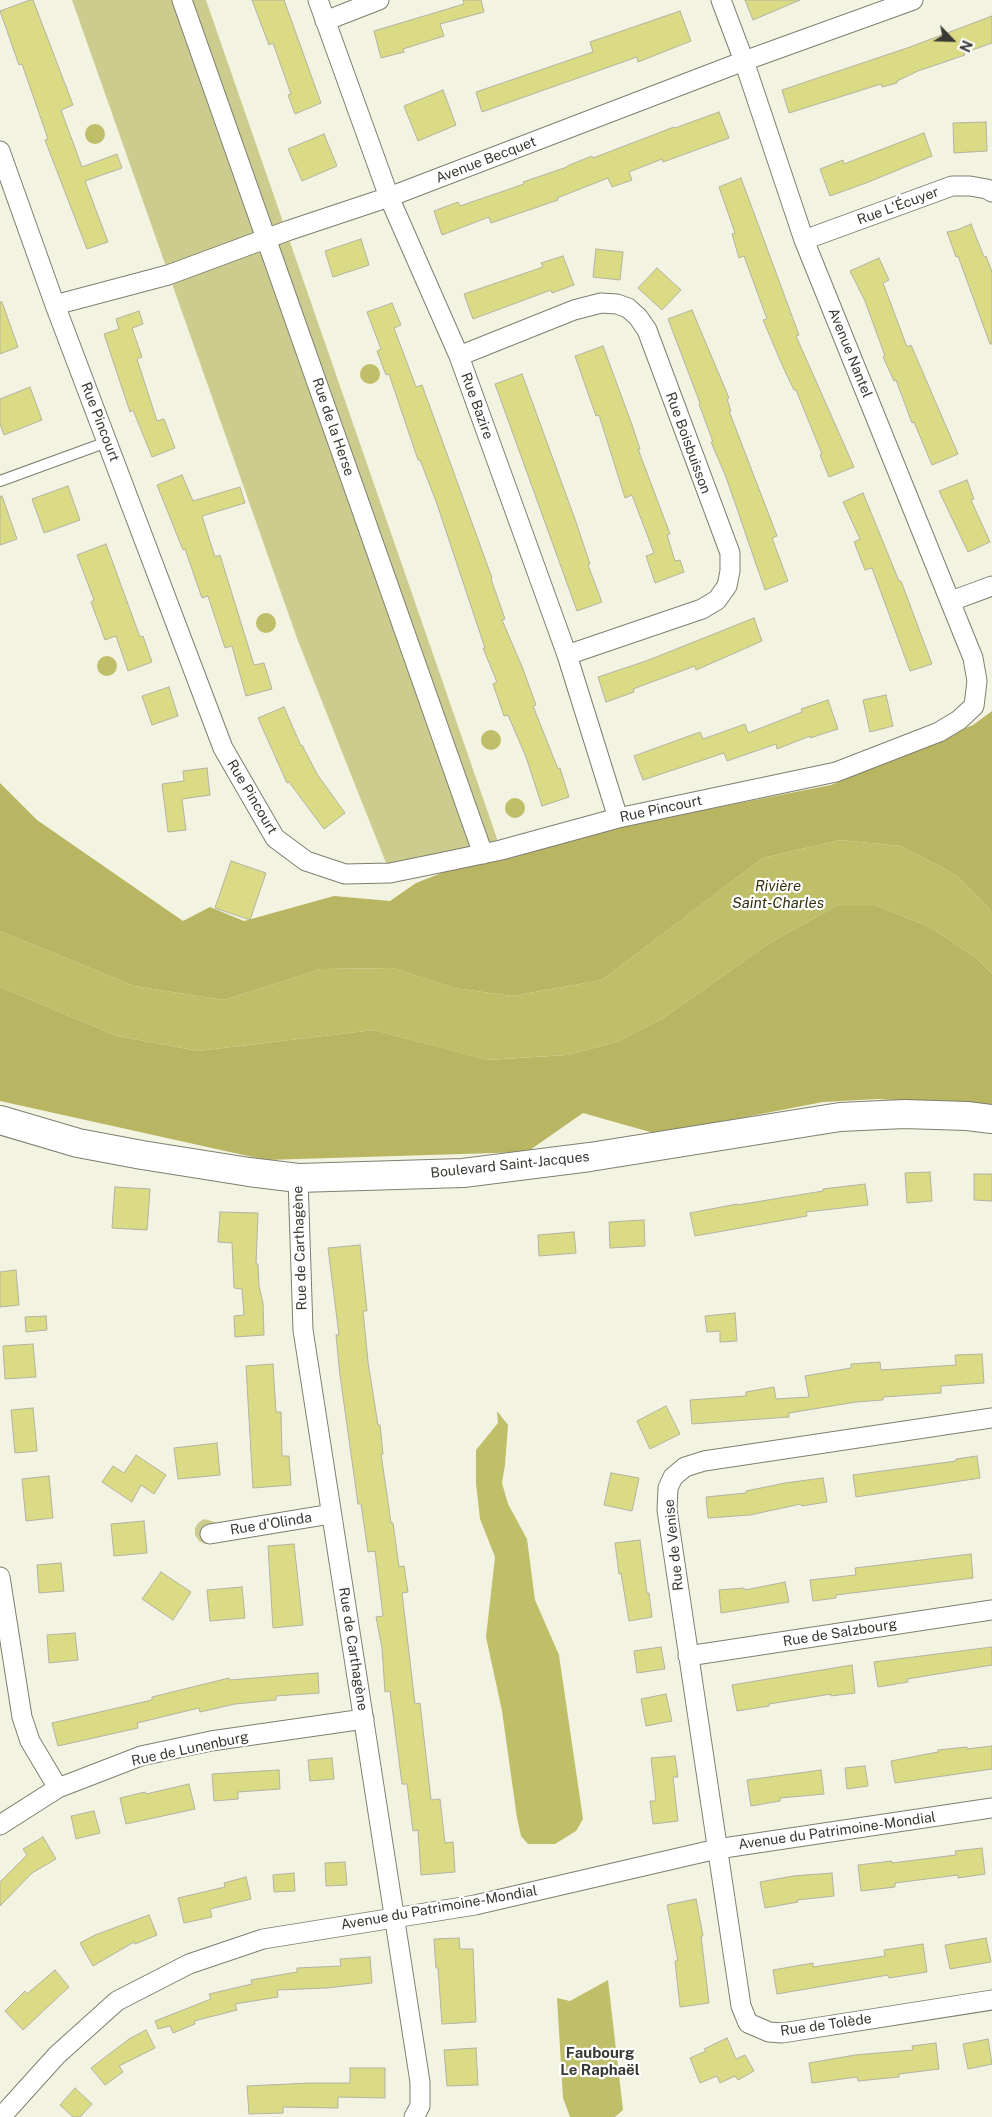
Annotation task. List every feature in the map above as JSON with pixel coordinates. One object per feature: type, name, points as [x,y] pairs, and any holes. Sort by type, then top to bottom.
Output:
[{"type":"street","name":"Rue de la Herse","points":[[182,0],[484,854]]},
{"type":"street","name":"Rue Bazire","points":[[318,0],[389,198],[459,356],[567,655],[618,818]]},
{"type":"street","points":[[325,21],[380,0]]},
{"type":"street","name":"Avenue Nantel","points":[[720,0],[744,61],[804,240],[973,658],[977,682],[974,706]]},
{"type":"street","name":"Avenue Becquet","points":[[55,305],[168,275],[266,239],[389,198],[744,61],[912,0]]},
{"type":"street","name":"Rue Pincourt","points":[[0,151],[55,305],[223,748],[275,838],[306,861],[345,874],[390,874],[484,854],[618,818],[836,772],[939,732],[959,720],[974,706]]},
{"type":"street","name":"Rue L'Écuyer","points":[[804,240],[952,186],[970,186],[987,189],[992,192]]},
{"type":"street","name":"Rue Boisbuisson","points":[[459,356],[574,310],[601,303],[616,304],[628,308],[638,317],[646,330],[730,553],[730,571],[727,586],[717,600],[702,610],[567,655]]},
{"type":"street","points":[[951,601],[992,586]]},
{"type":"street","name":"Boulevard Saint-Jacques","points":[[0,1120],[78,1143],[124,1152],[198,1165],[298,1178],[463,1173],[590,1157],[840,1117],[904,1114],[966,1116],[992,1119]]},
{"type":"street","name":"Rue de Carthagène","points":[[298,1178],[303,1330],[421,2090],[420,2106],[414,2117]]},
{"type":"street","name":"Rue de Venise","points":[[717,1848],[666,1510],[668,1488],[673,1477],[685,1466],[704,1461],[992,1418]]},
{"type":"street","name":"Rue d'Olinda","points":[[210,1534],[331,1514]]},
{"type":"street","points":[[0,1577],[22,1717],[30,1742],[58,1788]]},
{"type":"street","name":"Rue de Salzbourg","points":[[688,1656],[992,1610]]},
{"type":"street","name":"Rue de Lunenburg","points":[[0,1825],[58,1788],[141,1756],[212,1741],[364,1719]]},
{"type":"street","name":"Avenue du Patrimoine-Mondial","points":[[2,2117],[57,2055],[117,2001],[189,1964],[263,1939],[500,1900],[717,1848],[992,1808]]},
{"type":"street","name":"Rue de Tolède","points":[[717,1848],[741,2006],[748,2023],[756,2028],[782,2033],[992,2000]]},
{"type":"lane","points":[[0,481],[107,442]]},
{"type":"green space","points":[[72,0],[206,0],[501,850],[390,873],[298,641]]},
{"type":"green space","points":[[204,1519],[215,1522],[219,1527],[212,1543],[205,1544],[199,1541],[195,1535],[195,1528]]},
{"type":"shaded area","points":[[992,711],[992,914],[989,908],[956,875],[901,846],[840,840],[763,858],[602,980],[512,996],[454,988],[393,968],[321,969],[224,1000],[134,986],[0,931],[0,783],[37,820],[183,921],[210,907],[244,921],[334,896],[390,901],[416,883],[501,850],[831,785],[973,725]]},
{"type":"shaded area","points":[[836,906],[877,906],[930,927],[976,958],[992,974],[992,1106],[878,1099],[823,1102],[657,1134],[583,1113],[527,1152],[266,1160],[0,1101],[0,987],[117,1036],[198,1051],[374,1030],[488,1060],[567,1055],[617,1042],[665,1017],[768,944]]},
{"type":"water","points":[[91,124],[99,124],[105,130],[105,138],[99,144],[91,144],[85,138],[85,130]]},
{"type":"water","points":[[370,364],[377,367],[380,374],[377,381],[370,384],[363,381],[360,374],[363,367]]},
{"type":"water","points":[[266,613],[273,616],[276,623],[273,630],[266,633],[259,630],[256,623],[259,616]]},
{"type":"water","points":[[107,656],[114,659],[117,666],[114,673],[107,676],[100,673],[97,666],[100,659]]},
{"type":"water","points":[[491,730],[498,733],[501,740],[498,747],[491,750],[484,747],[481,740],[484,733]]},
{"type":"water","points":[[515,798],[522,801],[525,808],[522,815],[515,818],[508,815],[505,808],[508,801]]},
{"type":"water","name":"Rivière Saint-Charles","points":[[840,840],[901,846],[956,875],[989,908],[992,914],[992,974],[976,958],[930,927],[877,906],[836,906],[768,944],[665,1017],[617,1042],[567,1055],[487,1060],[374,1030],[198,1051],[117,1036],[0,987],[0,931],[134,986],[224,1000],[321,969],[393,968],[454,988],[512,996],[602,980],[763,858]]},
{"type":"water","points":[[497,1411],[508,1425],[502,1483],[508,1504],[527,1539],[535,1600],[559,1655],[583,1819],[576,1831],[555,1844],[528,1844],[521,1836],[502,1711],[486,1637],[495,1557],[480,1519],[476,1483],[476,1450],[498,1423]]},
{"type":"water","points":[[608,1980],[623,2110],[615,2117],[570,2117],[563,2098],[557,1998],[570,2001]]},
{"type":"building","points":[[33,0],[73,105],[61,110],[82,167],[117,154],[122,168],[85,181],[108,242],[87,249],[45,140],[48,139],[22,64],[19,65],[0,11]]},
{"type":"building","points":[[252,0],[284,0],[321,103],[295,114],[288,95],[291,94],[273,43],[269,45]]},
{"type":"building","points":[[463,0],[481,0],[484,12],[440,24],[444,36],[403,49],[404,52],[381,58],[374,31],[464,4]]},
{"type":"building","points":[[745,0],[800,0],[753,20]]},
{"type":"building","points":[[680,11],[691,41],[638,62],[637,57],[482,112],[476,92],[593,52],[590,42]]},
{"type":"building","points":[[992,16],[992,43],[964,53],[965,55],[918,71],[897,81],[897,83],[882,87],[881,84],[789,113],[782,90],[910,47]]},
{"type":"building","points":[[443,90],[456,125],[418,141],[404,106]]},
{"type":"building","points":[[719,112],[729,138],[663,162],[662,159],[629,172],[632,180],[612,187],[608,178],[557,198],[558,200],[491,223],[489,217],[442,235],[434,211],[458,202],[460,206],[524,184],[523,182],[592,156],[593,158]]},
{"type":"building","points":[[986,122],[987,151],[954,153],[953,123]]},
{"type":"building","points":[[924,133],[932,156],[830,196],[820,169],[843,160],[844,164]]},
{"type":"building","points":[[324,134],[337,166],[302,181],[288,149]]},
{"type":"building","points":[[741,178],[799,335],[796,336],[854,467],[829,477],[820,455],[822,454],[796,390],[794,390],[783,367],[763,320],[767,319],[744,256],[739,258],[732,234],[735,233],[719,187]]},
{"type":"building","points":[[971,224],[992,272],[992,344],[990,344],[958,256],[956,257],[947,232]]},
{"type":"building","points":[[361,239],[369,265],[333,277],[325,251]]},
{"type":"building","points":[[596,249],[623,252],[620,280],[593,277]]},
{"type":"building","points":[[563,256],[574,285],[552,293],[551,290],[473,319],[464,294],[543,267],[541,263]]},
{"type":"building","points":[[879,258],[889,280],[883,283],[907,347],[911,345],[958,454],[932,465],[914,422],[912,423],[896,380],[894,381],[883,357],[885,356],[865,301],[850,271]]},
{"type":"building","points":[[657,268],[681,290],[662,310],[638,288]]},
{"type":"building","points":[[0,302],[2,302],[18,347],[0,354]]},
{"type":"building","points":[[392,303],[401,325],[394,328],[416,387],[422,385],[492,578],[505,619],[502,620],[523,669],[536,705],[533,706],[558,769],[560,768],[569,797],[542,806],[526,757],[508,715],[504,716],[493,684],[497,682],[483,648],[485,648],[436,501],[420,460],[418,460],[389,374],[386,375],[377,351],[381,349],[367,312]]},
{"type":"building","points":[[692,310],[729,398],[727,399],[731,411],[729,411],[777,536],[772,538],[788,581],[765,590],[726,477],[711,442],[713,442],[700,403],[668,319]]},
{"type":"building","points":[[139,311],[143,324],[132,328],[142,357],[137,359],[157,421],[164,419],[175,448],[152,457],[133,410],[130,412],[104,334],[119,329],[116,319]]},
{"type":"building","points":[[603,346],[632,425],[640,449],[638,449],[670,534],[667,535],[675,561],[680,560],[684,572],[655,583],[646,556],[654,553],[632,495],[625,498],[599,415],[596,416],[575,356]]},
{"type":"building","points":[[522,374],[576,522],[590,564],[588,565],[602,602],[577,611],[495,384]]},
{"type":"building","points":[[30,387],[42,420],[4,435],[0,424],[0,399]]},
{"type":"building","points":[[182,475],[193,501],[240,487],[245,503],[202,516],[215,557],[220,555],[254,665],[264,663],[272,689],[246,696],[232,646],[225,648],[208,596],[202,598],[185,549],[183,550],[157,485]]},
{"type":"building","points":[[967,480],[974,499],[971,500],[990,542],[968,552],[939,491]]},
{"type":"building","points":[[68,486],[80,520],[44,533],[32,499]]},
{"type":"building","points":[[863,493],[899,581],[901,581],[932,664],[910,671],[872,568],[865,570],[854,542],[860,539],[843,502]]},
{"type":"building","points":[[2,496],[17,539],[0,545],[0,497]]},
{"type":"building","points":[[106,544],[140,637],[143,636],[152,662],[128,671],[116,636],[105,640],[91,602],[94,600],[77,555]]},
{"type":"building","points":[[754,618],[762,641],[696,670],[695,666],[633,689],[634,692],[606,702],[598,677],[646,661]]},
{"type":"building","points":[[169,687],[178,716],[152,725],[142,696]]},
{"type":"building","points":[[886,695],[893,726],[870,732],[863,700]]},
{"type":"building","points":[[828,700],[838,729],[810,738],[810,736],[777,749],[776,744],[727,761],[724,753],[643,780],[634,756],[700,732],[703,739],[745,724],[748,733],[802,712],[801,709]]},
{"type":"building","points":[[284,707],[301,746],[317,774],[345,813],[324,829],[289,782],[287,783],[258,718]]},
{"type":"building","points":[[207,768],[210,795],[182,799],[186,830],[168,832],[162,784],[184,781],[183,771]]},
{"type":"building","points":[[231,861],[266,873],[250,920],[215,908]]},
{"type":"building","points":[[930,1172],[932,1201],[907,1203],[905,1173]]},
{"type":"building","points":[[974,1174],[992,1174],[992,1201],[974,1200]]},
{"type":"building","points":[[865,1184],[868,1205],[806,1212],[807,1216],[695,1236],[690,1213],[823,1191],[823,1189]]},
{"type":"building","points":[[115,1187],[150,1189],[147,1230],[112,1228]]},
{"type":"building","points":[[220,1212],[258,1213],[256,1264],[258,1264],[259,1286],[263,1303],[264,1335],[235,1337],[234,1316],[244,1315],[242,1289],[234,1288],[232,1243],[218,1242]]},
{"type":"building","points":[[644,1220],[645,1246],[610,1248],[609,1222]]},
{"type":"building","points":[[574,1232],[576,1253],[539,1256],[538,1235]]},
{"type":"building","points":[[360,1245],[367,1311],[363,1311],[368,1362],[378,1425],[380,1425],[383,1454],[381,1454],[391,1523],[393,1523],[399,1567],[404,1566],[408,1592],[402,1593],[415,1704],[420,1703],[431,1800],[440,1799],[445,1843],[453,1842],[455,1872],[421,1875],[418,1830],[413,1831],[407,1784],[402,1784],[390,1691],[385,1692],[382,1648],[376,1617],[383,1616],[375,1551],[368,1552],[361,1504],[358,1504],[340,1375],[336,1335],[339,1335],[328,1248]]},
{"type":"building","points":[[16,1270],[19,1305],[0,1307],[0,1272]]},
{"type":"building","points":[[735,1313],[737,1341],[720,1342],[720,1331],[707,1332],[705,1316]]},
{"type":"building","points":[[46,1316],[47,1330],[26,1332],[25,1317]]},
{"type":"building","points":[[33,1344],[36,1377],[5,1379],[3,1346]]},
{"type":"building","points":[[982,1354],[984,1383],[941,1386],[941,1393],[883,1397],[883,1400],[856,1402],[789,1413],[789,1417],[692,1424],[690,1400],[746,1396],[746,1392],[774,1387],[776,1399],[809,1397],[805,1376],[851,1368],[851,1364],[880,1362],[881,1370],[956,1365],[955,1355]]},
{"type":"building","points":[[273,1364],[276,1412],[281,1412],[282,1456],[289,1456],[291,1485],[253,1488],[246,1366]]},
{"type":"building","points":[[666,1406],[680,1434],[650,1449],[637,1421]]},
{"type":"building","points":[[33,1408],[37,1451],[15,1453],[11,1410]]},
{"type":"building","points":[[217,1443],[220,1475],[178,1479],[174,1448]]},
{"type":"building","points":[[136,1455],[166,1475],[154,1494],[141,1485],[132,1502],[102,1482],[113,1466],[124,1473]]},
{"type":"building","points":[[977,1456],[980,1478],[856,1497],[853,1475],[956,1461],[956,1459]]},
{"type":"building","points":[[611,1473],[639,1478],[632,1511],[604,1505]]},
{"type":"building","points":[[49,1476],[53,1518],[26,1521],[22,1479]]},
{"type":"building","points":[[823,1478],[827,1502],[802,1506],[801,1504],[750,1515],[708,1518],[706,1497],[746,1493],[746,1491],[785,1483]]},
{"type":"building","points":[[144,1521],[147,1553],[114,1556],[111,1524]]},
{"type":"building","points":[[640,1540],[652,1617],[629,1621],[621,1573],[619,1574],[615,1543]]},
{"type":"building","points":[[294,1544],[303,1625],[273,1628],[268,1546]]},
{"type":"building","points":[[971,1554],[973,1578],[836,1595],[836,1598],[813,1601],[810,1580],[856,1575],[855,1568]]},
{"type":"building","points":[[61,1563],[64,1591],[39,1593],[37,1565]]},
{"type":"building","points":[[161,1572],[191,1592],[173,1620],[142,1599]]},
{"type":"building","points":[[785,1582],[789,1602],[721,1613],[719,1590],[744,1588],[745,1590]]},
{"type":"building","points":[[242,1587],[245,1618],[210,1621],[207,1590]]},
{"type":"building","points":[[75,1633],[78,1660],[49,1663],[47,1635]]},
{"type":"building","points":[[661,1647],[665,1669],[637,1673],[634,1651]]},
{"type":"building","points":[[992,1647],[992,1665],[907,1679],[908,1682],[878,1687],[874,1662]]},
{"type":"building","points":[[852,1665],[855,1693],[831,1696],[831,1694],[737,1711],[732,1685]]},
{"type":"building","points":[[318,1673],[319,1693],[276,1696],[276,1700],[235,1704],[200,1712],[199,1708],[137,1723],[138,1728],[58,1746],[52,1723],[152,1700],[152,1697],[229,1678],[230,1680]]},
{"type":"building","points":[[666,1694],[672,1721],[646,1726],[641,1699]]},
{"type":"building","points":[[992,1746],[992,1769],[895,1783],[891,1761],[938,1752],[938,1750]]},
{"type":"building","points":[[675,1756],[678,1777],[673,1777],[678,1821],[653,1824],[650,1801],[656,1801],[651,1758]]},
{"type":"building","points":[[332,1758],[334,1779],[310,1781],[308,1760]]},
{"type":"building","points":[[865,1766],[868,1786],[847,1789],[845,1768]]},
{"type":"building","points":[[279,1770],[280,1789],[238,1792],[238,1799],[214,1801],[212,1774]]},
{"type":"building","points":[[821,1770],[824,1794],[780,1798],[780,1801],[751,1806],[747,1780]]},
{"type":"building","points":[[189,1784],[195,1809],[126,1824],[120,1798]]},
{"type":"building","points":[[94,1811],[100,1833],[76,1839],[71,1816]]},
{"type":"building","points":[[43,1837],[56,1859],[32,1873],[0,1906],[0,1882],[27,1855],[23,1849]]},
{"type":"building","points":[[982,1848],[985,1874],[958,1878],[958,1875],[895,1883],[895,1887],[861,1891],[858,1865],[956,1855],[955,1851]]},
{"type":"building","points":[[345,1862],[347,1885],[326,1886],[325,1863]]},
{"type":"building","points":[[294,1873],[295,1891],[274,1892],[273,1875]]},
{"type":"building","points":[[832,1873],[834,1896],[797,1900],[798,1902],[765,1908],[760,1882],[793,1876]]},
{"type":"building","points":[[246,1877],[251,1899],[210,1909],[212,1917],[184,1923],[178,1898],[225,1887],[224,1883]]},
{"type":"building","points":[[696,1899],[703,1936],[701,1936],[709,2003],[680,2007],[675,1961],[678,1961],[667,1905]]},
{"type":"building","points":[[149,1915],[157,1935],[135,1944],[134,1942],[93,1966],[80,1943],[95,1935]]},
{"type":"building","points":[[459,1938],[460,1949],[473,1949],[476,2022],[442,2024],[434,1939]]},
{"type":"building","points":[[986,1938],[991,1962],[950,1969],[945,1945]]},
{"type":"building","points":[[923,1944],[927,1972],[889,1978],[888,1975],[777,1994],[773,1970],[813,1963],[813,1967],[885,1956],[884,1950]]},
{"type":"building","points":[[370,1957],[372,1983],[327,1988],[277,1990],[278,1997],[235,2004],[237,2010],[194,2021],[195,2024],[173,2033],[170,2026],[158,2029],[155,2021],[211,1999],[209,1994],[252,1984],[251,1980],[297,1972],[297,1968],[341,1966],[340,1959]]},
{"type":"building","points":[[55,1970],[69,1987],[23,2030],[5,2011],[25,1991],[27,1994]]},
{"type":"building","points":[[146,2030],[155,2048],[119,2066],[123,2072],[105,2085],[91,2068],[129,2039]]},
{"type":"building","points":[[727,2038],[736,2059],[745,2055],[754,2071],[738,2080],[735,2076],[720,2083],[717,2076],[700,2083],[690,2058]]},
{"type":"building","points":[[988,2039],[992,2064],[968,2069],[963,2044]]},
{"type":"building","points":[[936,2043],[939,2069],[899,2074],[899,2077],[858,2081],[857,2077],[812,2083],[809,2063],[855,2055],[913,2050],[912,2046]]},
{"type":"building","points":[[476,2048],[478,2085],[447,2086],[444,2050]]},
{"type":"building","points":[[350,2068],[385,2068],[385,2098],[338,2097],[338,2108],[283,2107],[283,2113],[249,2114],[247,2086],[350,2083]]},
{"type":"building","points":[[75,2088],[92,2104],[80,2117],[73,2117],[60,2105]]},
{"type":"district","name":"Faubourg Le Raphaël","points":[[600,2062]]}]
